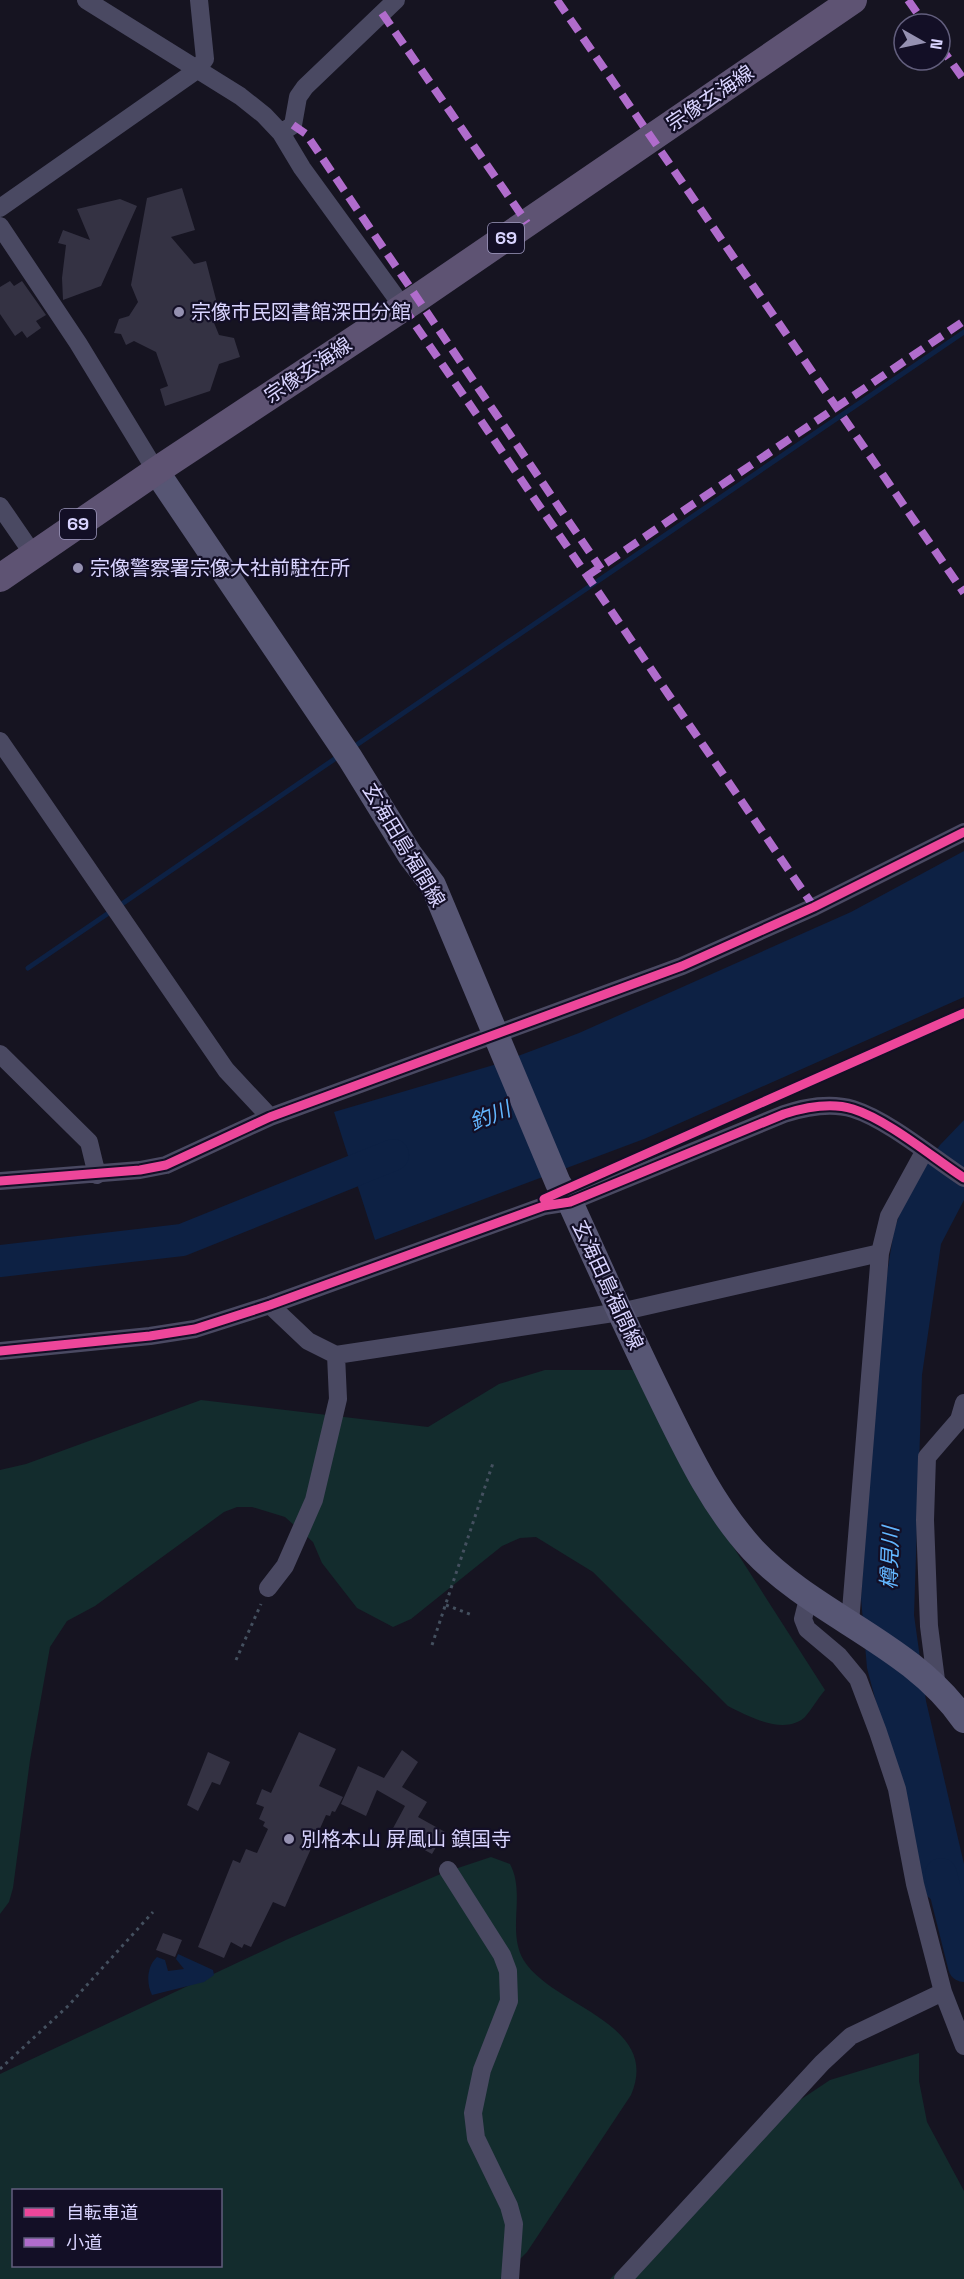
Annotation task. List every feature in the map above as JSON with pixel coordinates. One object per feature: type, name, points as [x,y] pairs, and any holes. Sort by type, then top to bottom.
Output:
[{"type":"main road","name":"宗像玄海線","points":[[0,578],[853,0]]},
{"type":"main road","name":"玄海田島福間線","points":[[156,471],[350,758],[410,855],[433,885],[558,1183],[570,1202],[681,1440],[727,1518],[754,1551],[809,1595],[856,1626],[932,1683],[964,1720]]},
{"type":"street","points":[[86,0],[240,96],[264,116],[281,133],[302,168],[403,307]]},
{"type":"street","points":[[0,208],[197,70],[205,59],[199,0]]},
{"type":"street","points":[[281,133],[293,125],[298,97],[306,87],[396,0]]},
{"type":"street","points":[[0,226],[78,343],[156,471]]},
{"type":"street","points":[[0,506],[33,554]]},
{"type":"street","points":[[0,741],[226,1070],[270,1117]]},
{"type":"street","points":[[0,1181],[97,1174],[166,1165],[270,1117],[498,1043],[682,966],[814,907],[964,832]]},
{"type":"street","points":[[0,1054],[89,1142],[97,1174]]},
{"type":"street","points":[[0,1351],[150,1336],[195,1329],[270,1305],[544,1206],[570,1202],[806,1107],[828,1106],[853,1109],[878,1121],[964,1178]]},
{"type":"street","points":[[856,1626],[880,1253],[889,1216],[929,1155]]},
{"type":"street","points":[[270,1305],[308,1341],[336,1355],[620,1312],[880,1253]]},
{"type":"street","points":[[268,1587],[285,1566],[314,1500],[338,1399],[336,1355]]},
{"type":"street","points":[[932,1683],[925,1520],[927,1457],[959,1420],[964,1403]]},
{"type":"street","points":[[809,1595],[802,1619],[807,1629],[839,1656],[858,1679],[878,1731],[897,1789],[915,1884],[944,1992],[964,2046]]},
{"type":"street","points":[[448,1870],[502,1955],[508,1971],[509,2001],[482,2070],[473,2113],[476,2138],[509,2206],[514,2224],[510,2279]]},
{"type":"street","points":[[623,2279],[822,2062],[851,2036],[944,1992]]},
{"type":"path","points":[[432,1646],[493,1463]]},
{"type":"path","points":[[236,1660],[268,1587]]},
{"type":"path","points":[[445,1605],[472,1615]]},
{"type":"path","points":[[0,2068],[68,2006],[153,1912]]},
{"type":"green space","points":[[545,1370],[636,1370],[682,1467],[825,1690],[805,1717],[787,1725],[777,1725],[756,1719],[728,1706],[593,1572],[536,1537],[520,1538],[502,1546],[411,1619],[393,1627],[357,1608],[322,1563],[313,1542],[285,1517],[252,1507],[237,1507],[224,1512],[95,1606],[67,1621],[50,1647],[30,1760],[13,1888],[9,1902],[0,1914],[0,1470],[26,1464],[201,1400],[428,1427],[499,1384]]},
{"type":"green space","points":[[491,1857],[510,1864],[517,1889],[517,1941],[520,1953],[527,1965],[542,1980],[603,2020],[620,2034],[632,2051],[636,2071],[631,2095],[527,2252],[500,2279],[0,2279],[0,2074],[288,1939],[443,1873]]},
{"type":"green space","points":[[919,2053],[919,2081],[927,2122],[964,2191],[964,2279],[610,2279],[776,2116],[830,2080]]},
{"type":"water","points":[[964,851],[964,997],[644,1139],[375,1240],[334,1112],[497,1064],[579,1033],[851,912]]},
{"type":"water","points":[[964,1120],[964,1200],[941,1244],[922,1375],[914,1615],[926,1701],[964,1864],[964,1926],[927,1896],[867,1668],[861,1598],[882,1305],[894,1230],[904,1202],[921,1171],[940,1145]]},
{"type":"water","points":[[178,1954],[213,1970],[214,1975],[204,1982],[152,1995],[148,1975],[151,1965],[157,1957],[165,1960],[168,1971],[184,1969],[176,1959]]},
{"type":"building","points":[[182,188],[195,230],[171,237],[194,264],[206,261],[219,311],[210,313],[219,335],[234,338],[240,357],[219,364],[210,391],[165,406],[160,389],[168,386],[156,352],[134,341],[126,345],[121,334],[114,333],[119,319],[129,316],[138,302],[131,285],[147,198]]},
{"type":"building","points":[[120,199],[137,206],[101,286],[63,300],[62,278],[66,245],[58,243],[63,230],[90,240],[77,209]]},
{"type":"building","points":[[10,281],[14,286],[22,281],[46,315],[36,321],[41,328],[27,338],[22,331],[15,336],[0,314],[0,287]]},
{"type":"building","name":"別格本山 屏風山 鎮国寺","points":[[299,1732],[336,1749],[319,1786],[343,1797],[335,1812],[332,1811],[330,1816],[326,1815],[285,1907],[273,1902],[251,1947],[244,1944],[242,1948],[231,1942],[224,1958],[198,1947],[233,1860],[240,1863],[246,1849],[257,1853],[268,1829],[263,1826],[265,1822],[259,1819],[264,1807],[256,1804],[262,1789],[271,1793]]},
{"type":"building","points":[[402,1750],[418,1762],[402,1787],[427,1802],[418,1817],[445,1832],[432,1854],[391,1832],[405,1806],[377,1790],[366,1816],[341,1804],[358,1766],[384,1778]]},
{"type":"building","points":[[208,1752],[230,1762],[220,1785],[212,1782],[198,1811],[187,1805]]},
{"type":"building","points":[[163,1933],[182,1940],[175,1957],[156,1950]]},
{"type":"waterway","points":[[352,748],[964,332]]},
{"type":"waterway","points":[[28,968],[339,756]]},
{"type":"waterway","name":"釣川","points":[[0,1261],[182,1240],[393,1155]]},
{"type":"waterway","name":"樽見川","points":[[941,1874],[964,1966]]},
{"type":"marked path","points":[[557,0],[964,593]]},
{"type":"marked path","points":[[908,0],[916,12]]},
{"type":"marked path","points":[[382,13],[527,223]]},
{"type":"marked path","points":[[952,63],[964,80]]},
{"type":"marked path","points":[[293,125],[306,134],[601,569]]},
{"type":"marked path","points":[[403,307],[814,907]]},
{"type":"marked path","points":[[587,576],[964,321]]},
{"type":"cycle path","points":[[0,1181],[140,1170],[166,1165],[270,1117],[682,966],[814,907],[964,832]]},
{"type":"cycle path","points":[[544,1199],[964,1013]]},
{"type":"cycle path","points":[[0,1351],[150,1336],[195,1329],[270,1305],[544,1206],[570,1202],[784,1114],[809,1107],[836,1106],[867,1114],[895,1130],[964,1178]]},
{"type":"place","name":"宗像市民図書館深田分館","points":[[179,312]]},
{"type":"place","name":"宗像警察署宗像大社前駐在所","points":[[78,568]]},
{"type":"place","name":"別格本山 屏風山 鎮国寺","points":[[289,1839]]}]
